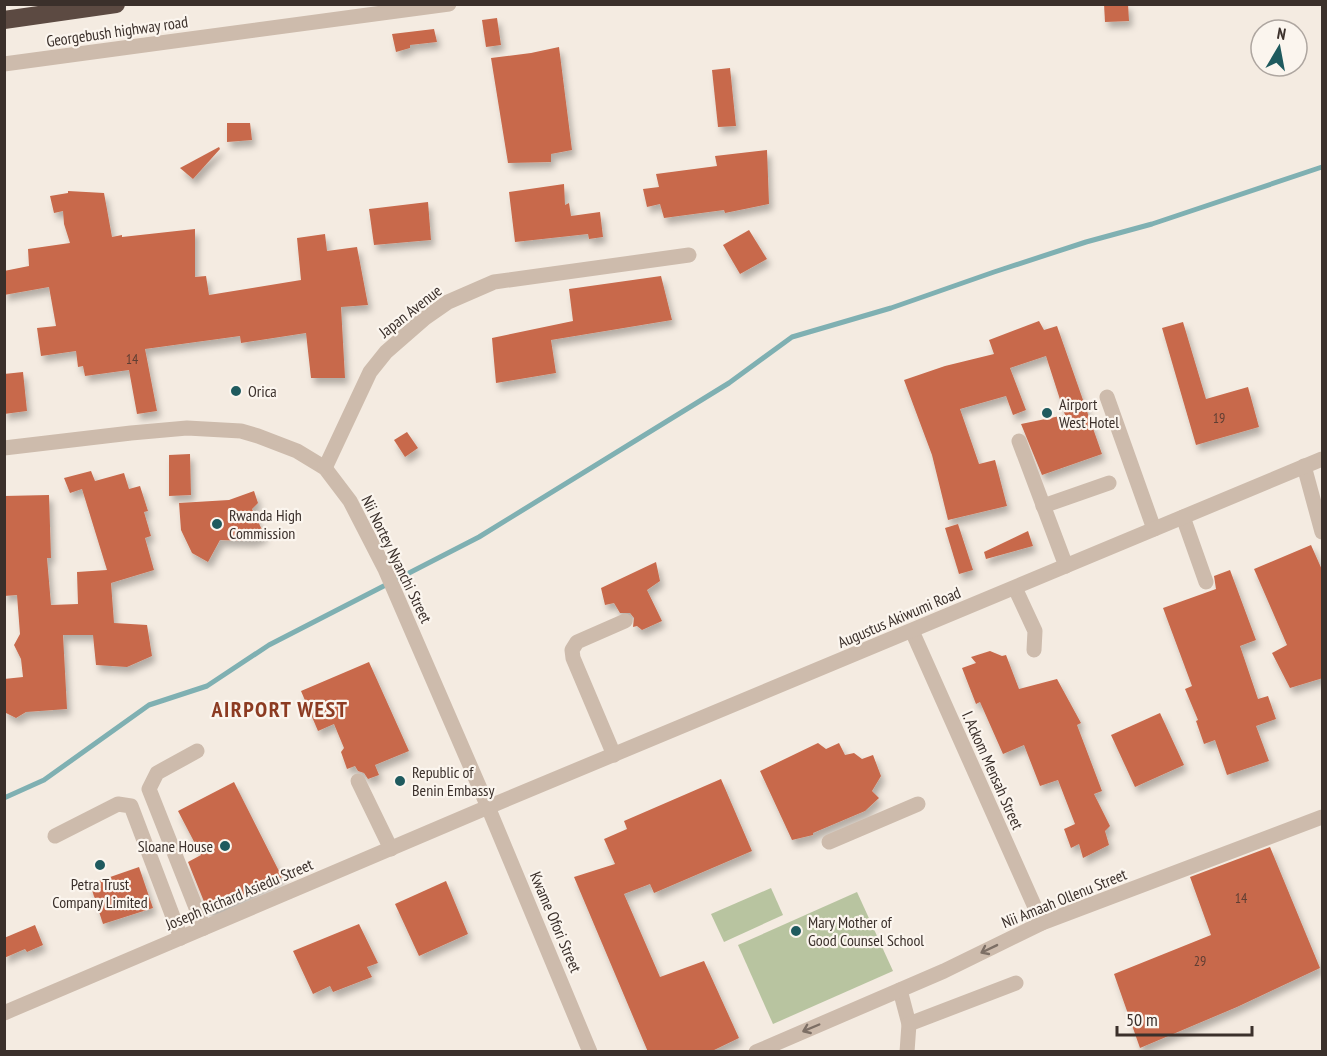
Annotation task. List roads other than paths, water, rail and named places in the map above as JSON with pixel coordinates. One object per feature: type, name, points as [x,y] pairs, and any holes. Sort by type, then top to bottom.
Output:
[{"type":"highway","points":[[4,20],[116,4]]},
{"type":"street","name":"Georgebush highway road","points":[[4,64],[449,4]]},
{"type":"street","name":"Japan Avenue","points":[[325,468],[370,372],[386,352],[425,318],[448,302],[494,282],[690,255]]},
{"type":"street","points":[[1107,397],[1154,529]]},
{"type":"street","name":"Nii Nortey Nyanchi Street","points":[[4,448],[187,428],[230,431],[258,436],[297,451],[325,468],[359,516],[385,569],[488,807]]},
{"type":"street","points":[[1019,441],[1066,566]]},
{"type":"street","name":"Augustus Akiwumi Road","points":[[488,807],[1323,459]]},
{"type":"street","points":[[1304,466],[1323,532]]},
{"type":"street","points":[[1043,506],[1109,483]]},
{"type":"street","points":[[1183,517],[1206,582]]},
{"type":"street","points":[[1015,588],[1035,631],[1034,650]]},
{"type":"street","points":[[614,755],[573,658],[572,650],[577,642],[625,621]]},
{"type":"street","name":"I. Ackom Mensah Street","points":[[912,631],[1042,923]]},
{"type":"street","points":[[197,751],[156,773],[149,789],[204,928]]},
{"type":"street","points":[[358,781],[391,849]]},
{"type":"street","points":[[55,837],[118,804],[131,806],[181,938]]},
{"type":"street","points":[[829,842],[918,804]]},
{"type":"street","name":"Joseph Richard Asiedu Street","points":[[4,1013],[488,807]]},
{"type":"street","name":"Kwame Ofori Street","points":[[488,807],[590,1052]]},
{"type":"street","name":"Nii Amaah Ollenu Street","points":[[756,1052],[777,1047],[944,971],[1042,923],[1323,817]]},
{"type":"street","points":[[909,1024],[1017,983]]},
{"type":"street","points":[[900,990],[909,1024],[907,1052]]},
{"type":"waterway","points":[[4,798],[44,780],[149,705],[207,686],[269,645],[479,537],[729,383],[792,337],[891,308],[994,272],[1086,242],[1152,224],[1322,167]]},
{"type":"place","name":"Orica","points":[[236,391]]},
{"type":"place","name":"Airport West Hotel","points":[[1047,413]]},
{"type":"place","name":"Rwanda High Commission","points":[[217,524]]},
{"type":"place","name":"Republic of Benin Embassy","points":[[400,781]]},
{"type":"place","name":"Sloane House","points":[[225,846]]},
{"type":"place","name":"Petra Trust Company Limited","points":[[100,865]]},
{"type":"place","name":"Mary Mother of Good Counsel School","points":[[796,931]]},
{"type":"district","name":"AIRPORT WEST","points":[[280,709]]}]
